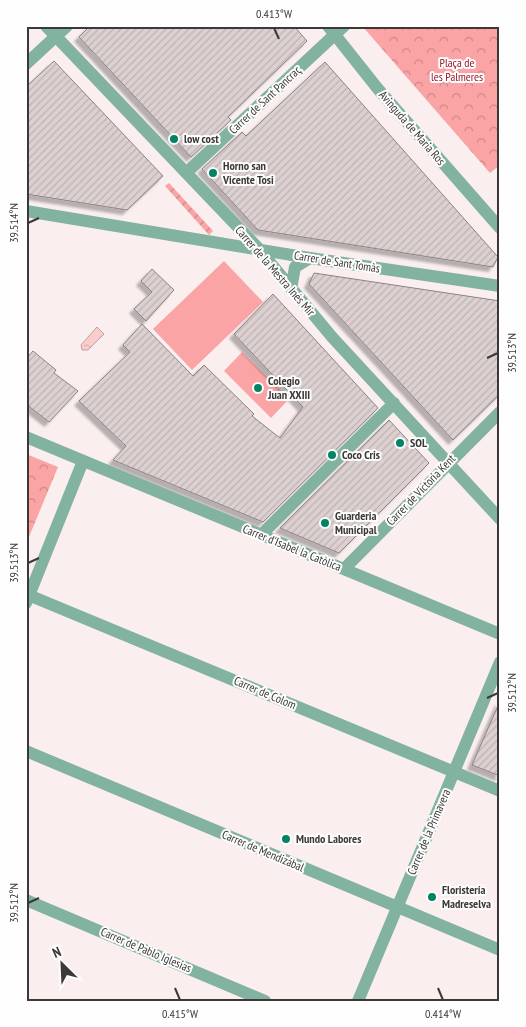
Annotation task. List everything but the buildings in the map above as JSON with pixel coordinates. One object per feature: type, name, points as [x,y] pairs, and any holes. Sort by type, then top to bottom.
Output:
[{"type":"street","name":"Carrer de la Mestra Inés Mir","points":[[46,26],[258,248],[291,289],[500,519]]},
{"type":"street","points":[[26,64],[67,26]]},
{"type":"street","name":"Carrer de Sant Pancraç","points":[[186,173],[336,29]]},
{"type":"street","name":"Avinguda de Maria Ros","points":[[336,29],[378,89],[500,228]]},
{"type":"street","name":"Carrer de Sant Tomàs","points":[[26,211],[310,258],[500,286]]},
{"type":"street","points":[[291,289],[295,267],[310,258]]},
{"type":"street","points":[[261,535],[394,404]]},
{"type":"street","name":"Carrer de Victoria Kent","points":[[344,569],[448,462],[500,412]]},
{"type":"street","name":"Carrer d'Isabel la Catòlica","points":[[26,437],[500,634]]},
{"type":"street","points":[[27,597],[84,461]]},
{"type":"street","name":"Carrer de Colom","points":[[27,597],[500,791]]},
{"type":"street","name":"Carrer de la Primavera","points":[[358,1001],[500,662]]},
{"type":"street","name":"Carrer de Mendizábal","points":[[26,751],[396,908],[500,950]]},
{"type":"street","name":"Carrer de Pablo Iglesias","points":[[26,900],[265,1001]]},
{"type":"green space","name":"Plaça de les Palmeres","points":[[364,26],[500,26],[500,165],[490,173]]},
{"type":"green space","points":[[169,183],[213,231],[209,235],[165,186]]},
{"type":"green space","points":[[224,261],[263,302],[192,370],[153,329]]},
{"type":"green space","points":[[242,352],[289,399],[271,418],[224,371]]},
{"type":"green space","points":[[26,454],[58,467],[26,544]]},
{"type":"water","points":[[97,327],[104,334],[88,350],[82,350],[81,345]]},
{"type":"place","name":"low cost","points":[[174,139]]},
{"type":"place","name":"Horno san Vicente Tosi","points":[[213,173]]},
{"type":"place","name":"Colegio Juan XXIII","points":[[258,388]]},
{"type":"place","name":"SOL","points":[[400,443]]},
{"type":"place","name":"Coco Cris","points":[[332,455]]},
{"type":"place","name":"Guarderia Municipal","points":[[325,523]]},
{"type":"place","name":"Mundo Labores","points":[[286,839]]},
{"type":"place","name":"Floristería Madreselva","points":[[432,897]]}]
